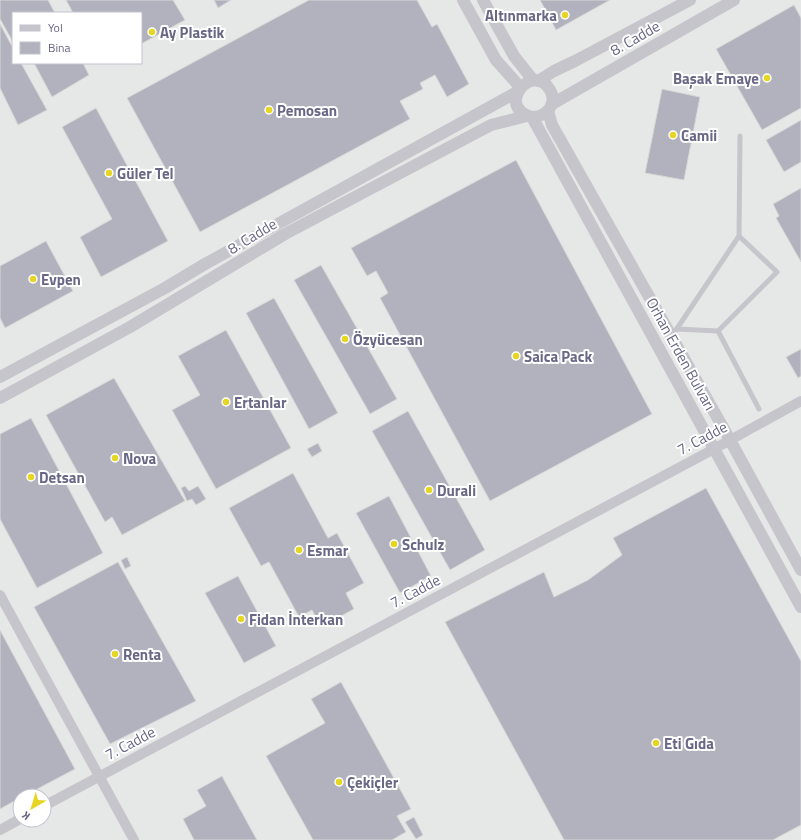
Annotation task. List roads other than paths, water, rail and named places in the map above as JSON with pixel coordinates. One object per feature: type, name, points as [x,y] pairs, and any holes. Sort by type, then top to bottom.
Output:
[{"type":"street","points":[[463,0],[496,60],[518,90],[524,84],[536,80]]},
{"type":"street","name":"Orhan Erden Bulvarı","points":[[484,0],[514,56],[536,80],[543,83],[551,92],[553,98],[550,108],[552,125],[674,333],[729,441],[801,570]]},
{"type":"street","name":"8. Cadde","points":[[536,80],[690,0]]},
{"type":"street","name":"8. Cadde","points":[[550,108],[734,0]]},
{"type":"street","name":"Orhan Erden Bulvarı","points":[[518,90],[516,103],[518,108],[529,116],[698,418],[801,607]]},
{"type":"street","name":"8. Cadde","points":[[0,377],[165,288],[205,264],[518,90]]},
{"type":"street","points":[[529,116],[538,117],[550,108]]},
{"type":"street","name":"8. Cadde","points":[[0,398],[130,327],[292,231],[491,125],[529,116]]},
{"type":"street","name":"7. Cadde","points":[[52,802],[729,441],[801,401]]},
{"type":"street","points":[[0,595],[134,840]]},
{"type":"street","points":[[0,830],[12,823]]},
{"type":"lane","points":[[674,333],[739,236],[740,136]]},
{"type":"lane","points":[[674,333],[718,331],[777,272],[739,236]]},
{"type":"lane","points":[[718,331],[759,409]]},
{"type":"place","name":"Altınmarka","points":[[565,15]]},
{"type":"place","name":"Ay Plastik","points":[[152,32]]},
{"type":"place","name":"Başak Emaye","points":[[767,78]]},
{"type":"place","name":"Pemosan","points":[[269,110]]},
{"type":"place","name":"Camii","points":[[673,135]]},
{"type":"place","name":"Güler Tel","points":[[109,173]]},
{"type":"place","name":"Evpen","points":[[33,279]]},
{"type":"place","name":"Özyücesan","points":[[345,339]]},
{"type":"place","name":"Saica Pack","points":[[516,356]]},
{"type":"place","name":"Ertanlar","points":[[226,402]]},
{"type":"place","name":"Nova","points":[[115,458]]},
{"type":"place","name":"Detsan","points":[[31,477]]},
{"type":"place","name":"Durali","points":[[429,490]]},
{"type":"place","name":"Schulz","points":[[394,544]]},
{"type":"place","name":"Esmar","points":[[299,550]]},
{"type":"place","name":"Fidan İnterkan","points":[[241,619]]},
{"type":"place","name":"Renta","points":[[115,654]]},
{"type":"place","name":"Eti Gıda","points":[[656,743]]},
{"type":"place","name":"Çekiçler","points":[[339,782]]}]
